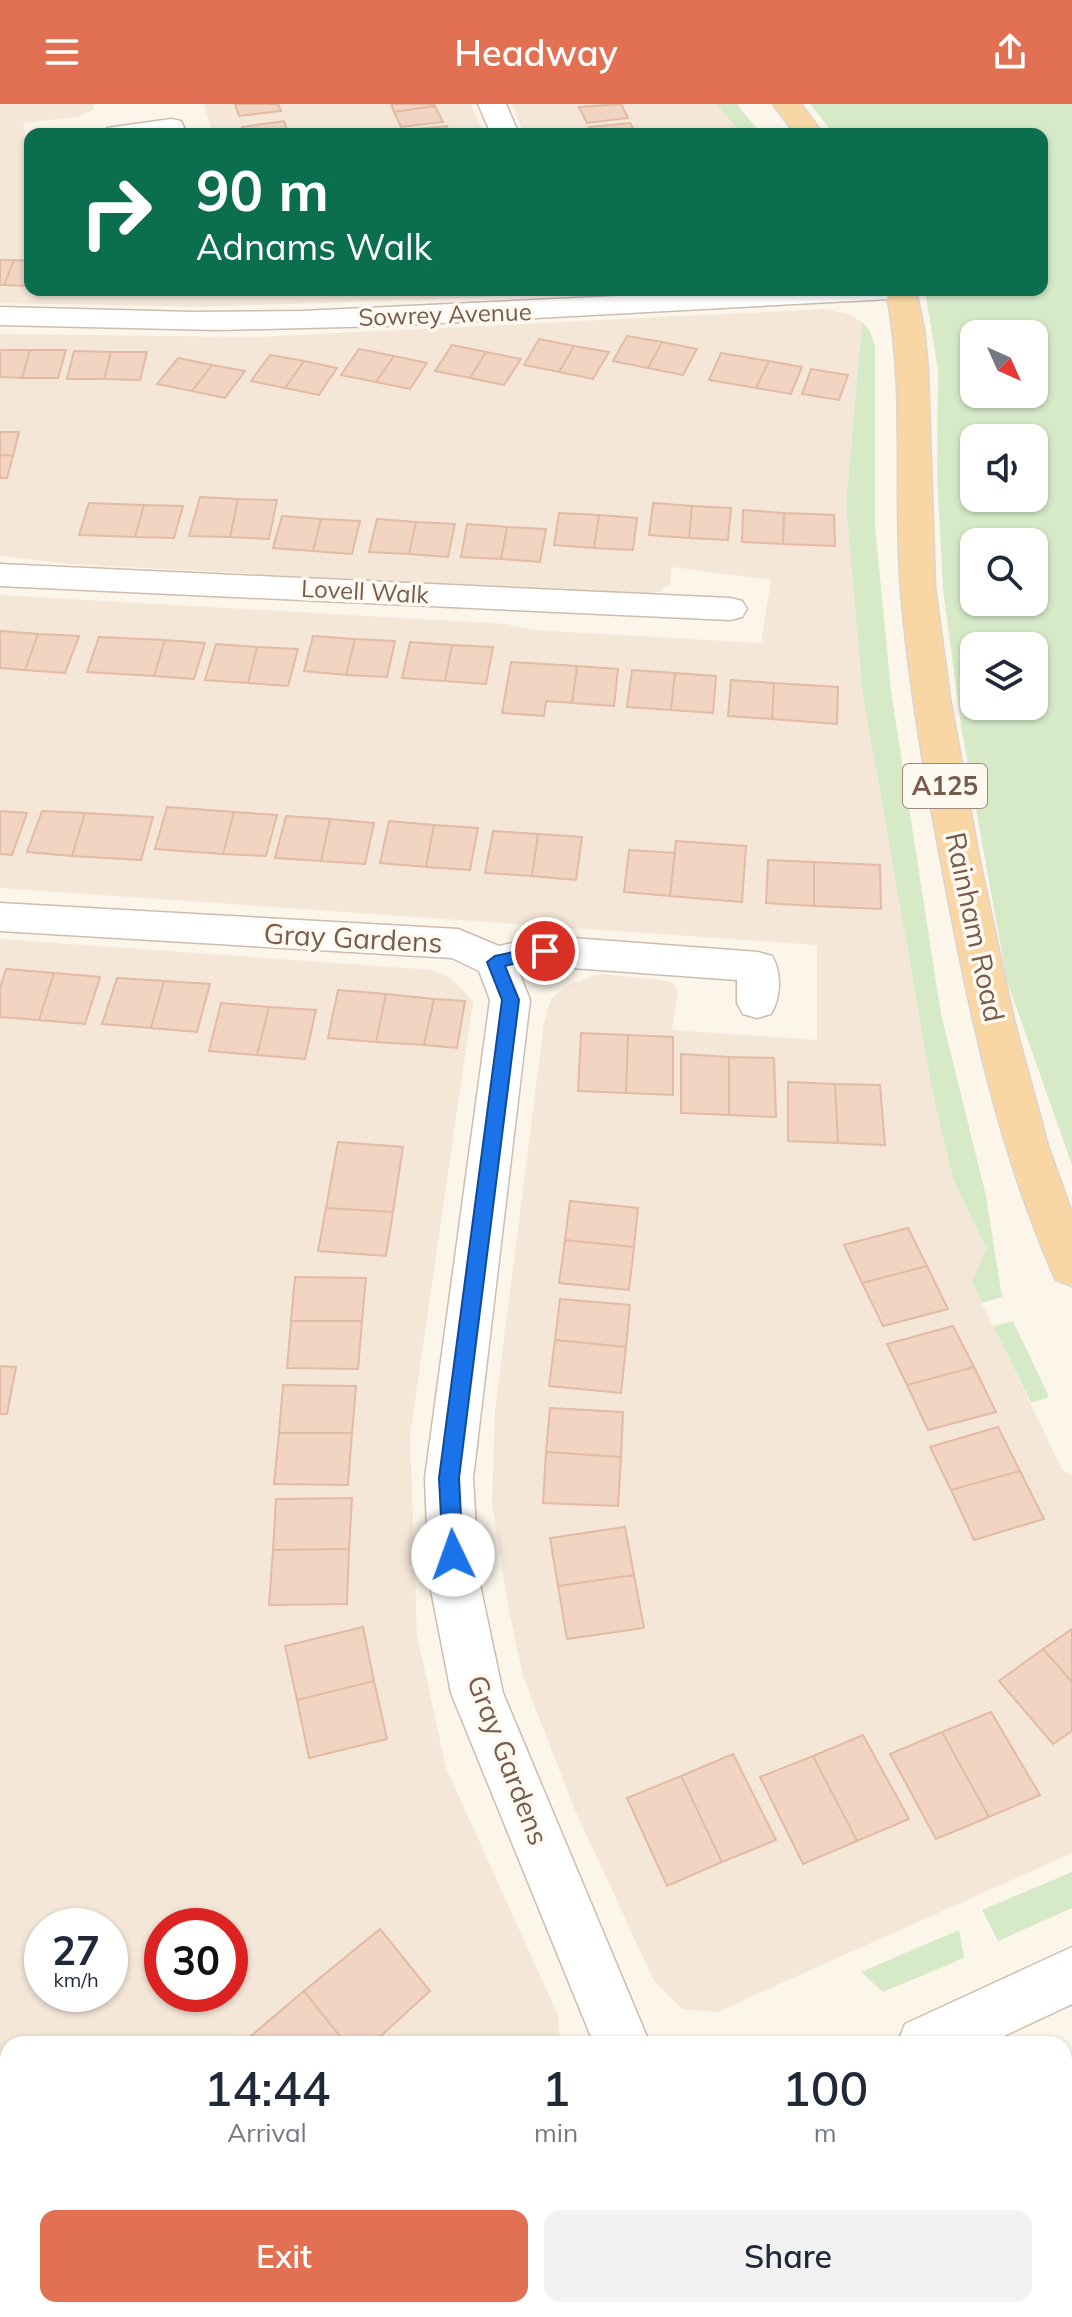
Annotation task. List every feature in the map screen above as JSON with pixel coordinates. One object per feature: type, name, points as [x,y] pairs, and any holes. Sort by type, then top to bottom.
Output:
[{"type":"main road","points":[[787,104],[805,128]]},
{"type":"main road","name":"Rainham Road","points":[[902,296],[912,369],[921,616],[946,792],[989,1005],[1030,1157],[1054,1227],[1072,1267]]},
{"type":"street","points":[[115,104],[118,128]]},
{"type":"street","points":[[492,104],[502,128]]},
{"type":"street","name":"Sowrey Avenue","points":[[0,316],[215,321],[565,300],[695,296]]},
{"type":"street","name":"Lovell Walk","points":[[0,575],[730,609]]},
{"type":"street","name":"Gray Gardens","points":[[0,917],[458,944],[495,962],[510,1000],[449,1478],[454,1580],[477,1693],[619,2036]]},
{"type":"street","points":[[495,962],[545,951],[758,967],[757,1003]]},
{"type":"street","points":[[955,2036],[1072,1975]]},
{"type":"shaded area","points":[[0,104],[93,104],[94,109],[78,117],[23,123],[24,296],[491,296],[201,307],[0,303]]},
{"type":"shaded area","points":[[204,104],[471,104],[481,128],[211,128]]},
{"type":"shaded area","points":[[512,104],[716,104],[737,128],[522,128]]},
{"type":"shaded area","points":[[823,309],[848,314],[862,322],[846,504],[862,689],[932,1090],[953,1179],[986,1248],[972,1283],[1062,1469],[1072,1476],[1072,1853],[717,2012],[682,2009],[654,1981],[574,1808],[523,1676],[508,1606],[492,1503],[495,1410],[544,1023],[551,999],[570,984],[600,974],[665,980],[674,984],[678,993],[672,1030],[817,1040],[817,945],[0,888],[0,595],[506,624],[533,630],[761,643],[771,580],[672,567],[670,584],[659,592],[642,595],[70,564],[0,556],[0,334],[256,337]]},
{"type":"shaded area","points":[[0,939],[433,970],[452,979],[473,1001],[410,1436],[417,1635],[446,1768],[558,2015],[559,2036],[0,2036]]},
{"type":"green space","points":[[716,104],[737,104],[756,128],[737,128]]},
{"type":"green space","points":[[810,104],[1072,104],[1072,1165],[1007,981],[960,720],[1048,720],[1048,632],[960,632],[960,718],[943,589],[937,475],[938,370],[926,296],[1048,296],[1048,128],[829,128]]},
{"type":"green space","points":[[862,322],[870,331],[875,347],[875,526],[891,691],[941,1014],[986,1196],[1002,1297],[982,1303],[972,1282],[986,1248],[953,1179],[932,1090],[862,689],[846,504]]},
{"type":"green space","points":[[1013,1321],[1049,1397],[1031,1403],[993,1326]]},
{"type":"green space","points":[[1072,1872],[1072,1908],[998,1941],[982,1910]]},
{"type":"green space","points":[[959,1930],[964,1958],[883,1992],[861,1972]]},
{"type":"building","points":[[235,104],[278,104],[281,111],[239,116]]},
{"type":"building","points":[[391,104],[434,104],[435,106],[394,112]]},
{"type":"building","points":[[621,104],[628,118],[587,123],[579,107]]},
{"type":"building","points":[[435,106],[443,122],[401,127],[394,112]]},
{"type":"building","points":[[284,121],[287,128],[242,128]]},
{"type":"building","points":[[630,123],[633,128],[589,128]]},
{"type":"building","points":[[0,260],[14,260],[4,285],[0,285]]},
{"type":"building","points":[[14,260],[24,261],[24,286],[4,285]]},
{"type":"building","points":[[627,336],[662,342],[648,368],[613,361]]},
{"type":"building","points":[[539,339],[574,346],[559,372],[524,365]]},
{"type":"building","points":[[662,342],[697,349],[683,375],[648,368]]},
{"type":"building","points":[[452,345],[486,352],[470,378],[435,371]]},
{"type":"building","points":[[574,346],[609,352],[593,379],[559,372]]},
{"type":"building","points":[[359,349],[394,356],[376,382],[341,375]]},
{"type":"building","points":[[0,350],[30,350],[22,378],[0,377]]},
{"type":"building","points":[[30,350],[66,350],[58,378],[22,378]]},
{"type":"building","points":[[74,351],[111,352],[104,379],[67,379]]},
{"type":"building","points":[[111,352],[147,352],[140,380],[104,379]]},
{"type":"building","points":[[486,352],[521,359],[504,385],[470,378]]},
{"type":"building","points":[[721,353],[769,361],[756,388],[709,380]]},
{"type":"building","points":[[270,355],[304,361],[285,388],[251,381]]},
{"type":"building","points":[[394,356],[427,363],[410,389],[376,382]]},
{"type":"building","points":[[178,358],[212,365],[192,391],[157,384]]},
{"type":"building","points":[[304,361],[337,368],[319,395],[285,388]]},
{"type":"building","points":[[769,361],[802,367],[791,394],[756,388]]},
{"type":"building","points":[[212,365],[245,371],[225,398],[192,391]]},
{"type":"building","points":[[811,369],[848,375],[839,400],[802,394]]},
{"type":"building","points":[[0,432],[19,432],[13,456],[0,455]]},
{"type":"building","points":[[0,455],[13,456],[7,478],[0,478]]},
{"type":"building","points":[[200,497],[238,499],[230,537],[189,536]]},
{"type":"building","points":[[238,499],[277,500],[269,539],[230,537]]},
{"type":"building","points":[[89,503],[144,505],[135,537],[79,535]]},
{"type":"building","points":[[653,503],[692,506],[689,538],[649,535]]},
{"type":"building","points":[[144,505],[183,506],[174,538],[135,537]]},
{"type":"building","points":[[692,506],[731,508],[728,540],[689,538]]},
{"type":"building","points":[[743,510],[784,513],[783,544],[742,542]]},
{"type":"building","points":[[559,513],[599,515],[594,548],[554,545]]},
{"type":"building","points":[[784,513],[834,515],[835,546],[783,544]]},
{"type":"building","points":[[599,515],[637,518],[633,550],[594,548]]},
{"type":"building","points":[[282,516],[321,519],[313,551],[273,548]]},
{"type":"building","points":[[321,519],[360,521],[352,554],[313,551]]},
{"type":"building","points":[[377,519],[416,522],[409,554],[369,552]]},
{"type":"building","points":[[416,522],[455,524],[448,557],[409,554]]},
{"type":"building","points":[[467,524],[507,527],[501,559],[461,557]]},
{"type":"building","points":[[507,527],[546,529],[540,562],[501,559]]},
{"type":"building","points":[[0,631],[38,634],[25,670],[0,668]]},
{"type":"building","points":[[38,634],[79,636],[65,673],[25,670]]},
{"type":"building","points":[[313,636],[355,639],[346,675],[304,671]]},
{"type":"building","points":[[99,637],[165,640],[154,676],[87,672]]},
{"type":"building","points":[[355,639],[395,641],[387,677],[346,675]]},
{"type":"building","points":[[165,640],[205,643],[194,679],[154,676]]},
{"type":"building","points":[[410,642],[452,645],[445,681],[402,678]]},
{"type":"building","points":[[216,644],[257,647],[248,683],[205,680]]},
{"type":"building","points":[[452,645],[493,647],[486,684],[445,681]]},
{"type":"building","points":[[257,647],[298,649],[288,686],[248,683]]},
{"type":"building","points":[[511,662],[577,666],[572,703],[546,701],[544,716],[502,713]]},
{"type":"building","points":[[577,666],[618,669],[614,706],[572,703]]},
{"type":"building","points":[[632,670],[675,673],[671,710],[627,707]]},
{"type":"building","points":[[675,673],[716,676],[713,713],[671,710]]},
{"type":"building","points":[[731,680],[774,683],[772,719],[728,716]]},
{"type":"building","points":[[774,683],[838,687],[837,724],[772,719]]},
{"type":"building","points":[[167,807],[234,812],[223,854],[155,849]]},
{"type":"building","points":[[0,811],[27,813],[12,855],[0,854]]},
{"type":"building","points":[[42,811],[85,813],[72,856],[27,852]]},
{"type":"building","points":[[234,812],[277,815],[266,856],[223,854]]},
{"type":"building","points":[[85,813],[153,817],[141,860],[72,856]]},
{"type":"building","points":[[286,816],[330,819],[321,861],[275,858]]},
{"type":"building","points":[[330,819],[374,823],[365,864],[321,861]]},
{"type":"building","points":[[389,821],[434,825],[426,867],[380,863]]},
{"type":"building","points":[[434,825],[478,828],[470,870],[426,867]]},
{"type":"building","points":[[493,831],[538,834],[532,876],[485,873]]},
{"type":"building","points":[[538,834],[582,837],[576,880],[532,876]]},
{"type":"building","points":[[676,841],[746,846],[742,902],[670,896]]},
{"type":"building","points":[[629,850],[675,853],[670,896],[624,892]]},
{"type":"building","points":[[768,860],[814,862],[814,906],[766,903]]},
{"type":"building","points":[[814,862],[880,865],[881,909],[814,906]]},
{"type":"building","points":[[6,969],[54,973],[39,1020],[0,1017],[0,988]]},
{"type":"building","points":[[54,973],[100,977],[85,1024],[39,1020]]},
{"type":"building","points":[[117,978],[164,981],[151,1028],[102,1024]]},
{"type":"building","points":[[164,981],[210,984],[197,1032],[151,1028]]},
{"type":"building","points":[[338,990],[386,994],[376,1042],[328,1038]]},
{"type":"building","points":[[386,994],[434,999],[424,1045],[376,1042]]},
{"type":"building","points":[[434,999],[465,1001],[457,1048],[424,1045]]},
{"type":"building","points":[[221,1003],[269,1007],[257,1055],[209,1051]]},
{"type":"building","points":[[269,1007],[316,1010],[305,1059],[257,1055]]},
{"type":"building","points":[[581,1033],[628,1035],[626,1093],[578,1091]]},
{"type":"building","points":[[628,1035],[673,1037],[673,1095],[626,1093]]},
{"type":"building","points":[[681,1054],[729,1057],[729,1115],[681,1113]]},
{"type":"building","points":[[729,1057],[774,1058],[776,1117],[729,1115]]},
{"type":"building","points":[[788,1082],[835,1084],[838,1143],[788,1141]]},
{"type":"building","points":[[835,1084],[880,1085],[885,1145],[838,1143]]},
{"type":"building","points":[[338,1142],[403,1147],[393,1212],[326,1208]]},
{"type":"building","points":[[570,1201],[638,1208],[634,1247],[565,1240]]},
{"type":"building","points":[[326,1208],[393,1212],[386,1256],[318,1251]]},
{"type":"building","points":[[908,1228],[927,1266],[862,1283],[844,1245]]},
{"type":"building","points":[[565,1240],[634,1247],[629,1290],[559,1283]]},
{"type":"building","points":[[927,1266],[948,1309],[883,1326],[862,1283]]},
{"type":"building","points":[[295,1277],[366,1278],[362,1321],[291,1321]]},
{"type":"building","points":[[560,1299],[630,1305],[626,1347],[555,1340]]},
{"type":"building","points":[[291,1321],[362,1321],[358,1369],[287,1368]]},
{"type":"building","points":[[953,1326],[974,1367],[907,1385],[887,1344]]},
{"type":"building","points":[[555,1340],[626,1347],[621,1393],[549,1386]]},
{"type":"building","points":[[0,1366],[16,1367],[7,1414],[0,1414]]},
{"type":"building","points":[[974,1367],[996,1412],[928,1430],[907,1385]]},
{"type":"building","points":[[283,1385],[356,1386],[352,1433],[279,1433]]},
{"type":"building","points":[[550,1408],[623,1412],[621,1457],[546,1452]]},
{"type":"building","points":[[998,1427],[1020,1471],[951,1490],[930,1447]]},
{"type":"building","points":[[279,1433],[352,1433],[348,1485],[274,1484]]},
{"type":"building","points":[[546,1452],[621,1457],[618,1506],[543,1503]]},
{"type":"building","points":[[1020,1471],[1044,1519],[974,1540],[951,1490]]},
{"type":"building","points":[[352,1498],[349,1549],[273,1550],[276,1499]]},
{"type":"building","points":[[625,1527],[634,1575],[558,1586],[550,1538]]},
{"type":"building","points":[[349,1549],[347,1604],[269,1605],[273,1550]]},
{"type":"building","points":[[634,1575],[644,1628],[567,1639],[558,1586]]},
{"type":"building","points":[[363,1627],[374,1681],[297,1700],[285,1646]]},
{"type":"building","points":[[1072,1629],[1072,1682],[1043,1649]]},
{"type":"building","points":[[1043,1649],[1072,1682],[1072,1731],[1053,1744],[999,1681]]},
{"type":"building","points":[[374,1681],[387,1739],[309,1758],[297,1700]]},
{"type":"building","points":[[991,1712],[1040,1795],[989,1817],[942,1732]]},
{"type":"building","points":[[942,1732],[989,1817],[936,1839],[890,1754]]},
{"type":"building","points":[[863,1735],[909,1819],[857,1841],[813,1756]]},
{"type":"building","points":[[733,1754],[776,1840],[722,1862],[681,1776]]},
{"type":"building","points":[[813,1756],[857,1841],[803,1864],[760,1777]]},
{"type":"building","points":[[681,1776],[722,1862],[667,1886],[627,1798]]},
{"type":"building","points":[[380,1929],[430,1991],[381,2036],[340,2036],[304,1991]]},
{"type":"building","points":[[304,1991],[340,2036],[251,2036]]},
{"type":"route","points":[[453,1555],[449,1478],[510,1000],[495,962],[545,951]]}]
